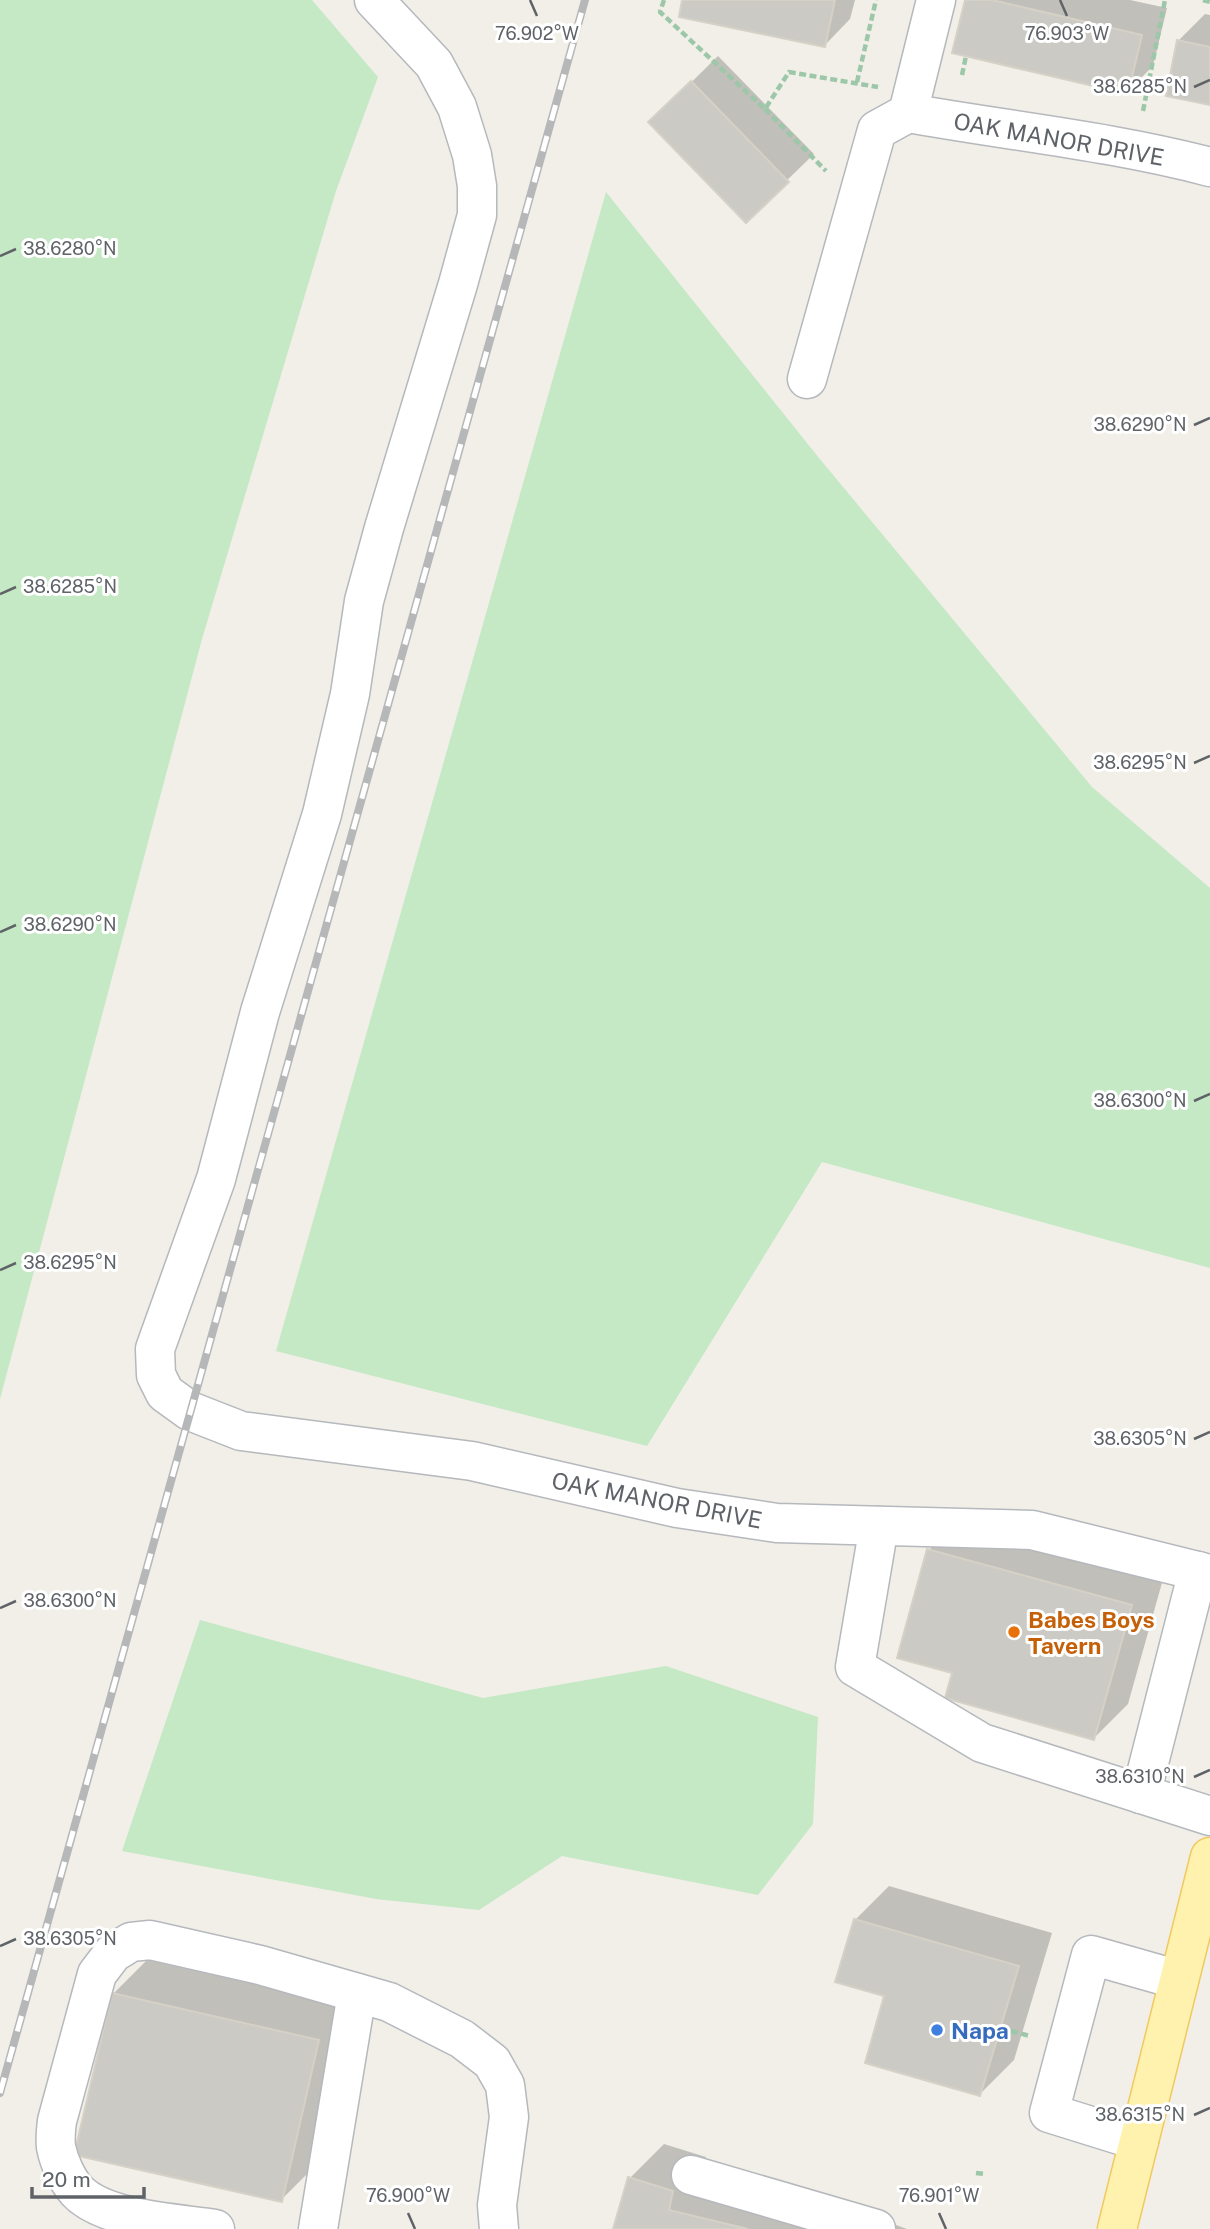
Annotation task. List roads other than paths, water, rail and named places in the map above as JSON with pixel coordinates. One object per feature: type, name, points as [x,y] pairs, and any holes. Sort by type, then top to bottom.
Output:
[{"type":"main road","points":[[1117,2229],[1207,1878]]},
{"type":"street","name":"OAK MANOR DRIVE","points":[[374,0],[434,64],[457,107],[472,155],[477,186],[477,215],[364,601],[350,694],[322,814],[260,1012],[216,1179],[155,1349],[156,1375],[165,1393],[190,1411],[241,1431],[472,1461],[690,1510],[777,1523],[1032,1530],[1204,1573]]},
{"type":"street","points":[[807,379],[877,130],[911,104],[936,0]]},
{"type":"street","name":"OAK MANOR DRIVE","points":[[911,104],[1210,167]]},
{"type":"street","points":[[879,1525],[855,1667],[982,1743],[1210,1816]]},
{"type":"street","points":[[1141,1794],[1204,1573]]},
{"type":"street","points":[[215,2229],[120,2214],[91,2202],[76,2190],[63,2168],[56,2145],[57,2120],[97,1973],[113,1952],[131,1942],[150,1940],[260,1965],[389,2002],[462,2039],[492,2062],[505,2085],[509,2116],[497,2205],[499,2229]]},
{"type":"street","points":[[1139,2141],[1049,2113],[1091,1955],[1179,1980]]},
{"type":"street","points":[[318,2229],[357,1993]]},
{"type":"street","points":[[691,2175],[876,2229]]},
{"type":"railway","points":[[0,2093],[585,0]]},
{"type":"place","name":"Babes Boys Tavern","points":[[1014,1632]]},
{"type":"place","name":"Napa","points":[[937,2030]]}]
